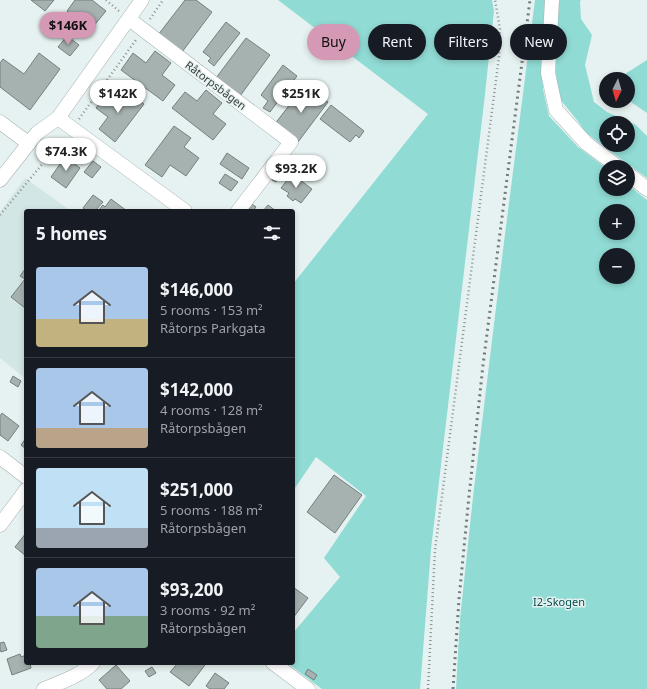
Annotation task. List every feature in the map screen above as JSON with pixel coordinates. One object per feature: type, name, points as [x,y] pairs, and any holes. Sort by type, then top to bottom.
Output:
[{"type":"street","points":[[0,180],[37,133],[58,118],[142,0]]},
{"type":"street","points":[[552,0],[548,73],[556,110],[586,143],[609,160]]},
{"type":"street","name":"Råtorpsbågen","points":[[129,19],[291,142],[240,209]]},
{"type":"street","points":[[58,118],[182,209]]},
{"type":"street","points":[[0,122],[28,144]]},
{"type":"street","points":[[635,180],[647,189]]},
{"type":"street","points":[[0,457],[24,475]]},
{"type":"street","points":[[0,525],[24,493]]},
{"type":"street","points":[[44,689],[71,684],[90,665]]},
{"type":"street","points":[[276,665],[308,689]]},
{"type":"path","points":[[0,215],[72,128],[163,0]]},
{"type":"path","points":[[428,689],[435,550],[499,57],[500,29],[495,0]]},
{"type":"shaded area","points":[[25,178],[68,209],[24,209],[24,377],[0,358],[0,212]]},
{"type":"green space","points":[[278,0],[492,0],[494,11],[493,24],[434,24],[434,60],[489,60],[431,549],[420,689],[322,689],[290,665],[295,665],[295,631],[340,577],[324,558],[366,496],[316,457],[295,488],[295,281],[428,114],[357,60],[360,60],[360,24],[310,24]]},
{"type":"green space","name":"I2-Skogen","points":[[535,0],[547,0],[545,24],[532,24]]},
{"type":"green space","points":[[560,0],[581,0],[581,19],[592,35],[585,65],[594,102],[599,106],[599,108],[616,116],[599,116],[599,143],[586,133],[559,98],[554,60],[567,60],[567,24],[555,24],[557,4]]},
{"type":"green space","name":"I2-Skogen","points":[[527,60],[544,60],[543,89],[549,116],[578,147],[599,163],[599,196],[635,196],[635,191],[647,200],[647,689],[456,689],[460,619],[473,497]]},
{"type":"green space","points":[[647,60],[647,113],[635,105],[635,72],[628,72]]},
{"type":"green space","points":[[635,125],[647,136],[647,178],[635,169],[635,160],[623,160],[612,152],[635,152]]},
{"type":"building","points":[[31,0],[54,0],[45,11]]},
{"type":"building","points":[[75,0],[92,0],[106,11],[92,28],[85,23],[80,29],[71,22],[75,17],[67,11]]},
{"type":"building","points":[[185,0],[196,0],[212,12],[182,52],[158,35]]},
{"type":"building","points":[[226,22],[240,33],[214,66],[208,61],[211,58],[203,52]]},
{"type":"building","points":[[67,36],[79,45],[70,56],[58,47]]},
{"type":"building","points":[[246,38],[270,55],[240,96],[216,78]]},
{"type":"building","points":[[155,51],[171,63],[162,75],[175,85],[163,101],[121,70],[133,53],[146,63]]},
{"type":"building","points":[[39,53],[60,69],[30,110],[0,87],[0,63],[3,59],[24,74]]},
{"type":"building","points":[[283,65],[297,76],[270,112],[263,108],[268,101],[261,95]]},
{"type":"building","points":[[305,85],[328,102],[298,142],[274,125]]},
{"type":"building","points":[[206,90],[222,103],[213,114],[226,124],[213,140],[172,108],[185,92],[197,101]]},
{"type":"building","points":[[109,91],[121,100],[128,92],[144,104],[115,142],[99,129],[108,117],[96,108]]},
{"type":"building","points":[[331,105],[364,131],[359,138],[356,135],[350,142],[320,119]]},
{"type":"building","points":[[174,126],[191,138],[184,147],[199,158],[186,176],[170,165],[162,177],[145,165]]},
{"type":"building","points":[[227,153],[249,168],[242,179],[220,164]]},
{"type":"building","points":[[65,157],[80,168],[66,188],[51,177]]},
{"type":"building","points":[[93,161],[101,167],[92,178],[84,172]]},
{"type":"building","points":[[225,174],[238,182],[231,191],[219,183]]},
{"type":"building","points":[[276,174],[280,177],[276,182],[272,180]]},
{"type":"building","points":[[292,174],[312,189],[301,203],[295,199],[293,201],[287,196],[289,193],[281,188]]},
{"type":"building","points":[[93,195],[103,202],[97,209],[83,208]]},
{"type":"building","points":[[111,199],[124,209],[100,209],[103,205],[105,207]]},
{"type":"building","points":[[252,204],[256,207],[254,209],[249,209]]},
{"type":"building","points":[[268,205],[273,209],[265,209]]},
{"type":"building","points":[[24,271],[24,278],[20,276]]},
{"type":"building","points":[[24,280],[24,307],[11,297]]},
{"type":"building","points":[[13,376],[21,381],[18,387],[10,382]]},
{"type":"building","points":[[2,413],[19,426],[8,441],[0,435],[0,416]]},
{"type":"building","points":[[334,475],[362,495],[335,533],[307,512]]},
{"type":"building","points":[[24,536],[24,554],[15,547]]},
{"type":"building","points":[[295,588],[308,598],[295,615]]},
{"type":"building","points":[[4,642],[7,650],[1,652],[0,643]]},
{"type":"building","points":[[20,654],[21,657],[24,656],[24,665],[30,665],[31,668],[12,675],[7,659]]},
{"type":"building","points":[[116,665],[130,681],[121,689],[107,689],[99,680]]},
{"type":"building","points":[[176,665],[205,665],[189,686],[170,672]]},
{"type":"building","points":[[152,667],[156,673],[149,677],[145,671]]},
{"type":"building","points":[[308,669],[317,675],[314,680],[305,674]]},
{"type":"building","points":[[215,673],[229,683],[224,689],[210,689],[206,686]]},
{"type":"railway","points":[[453,689],[459,599],[483,365],[530,0]]}]
